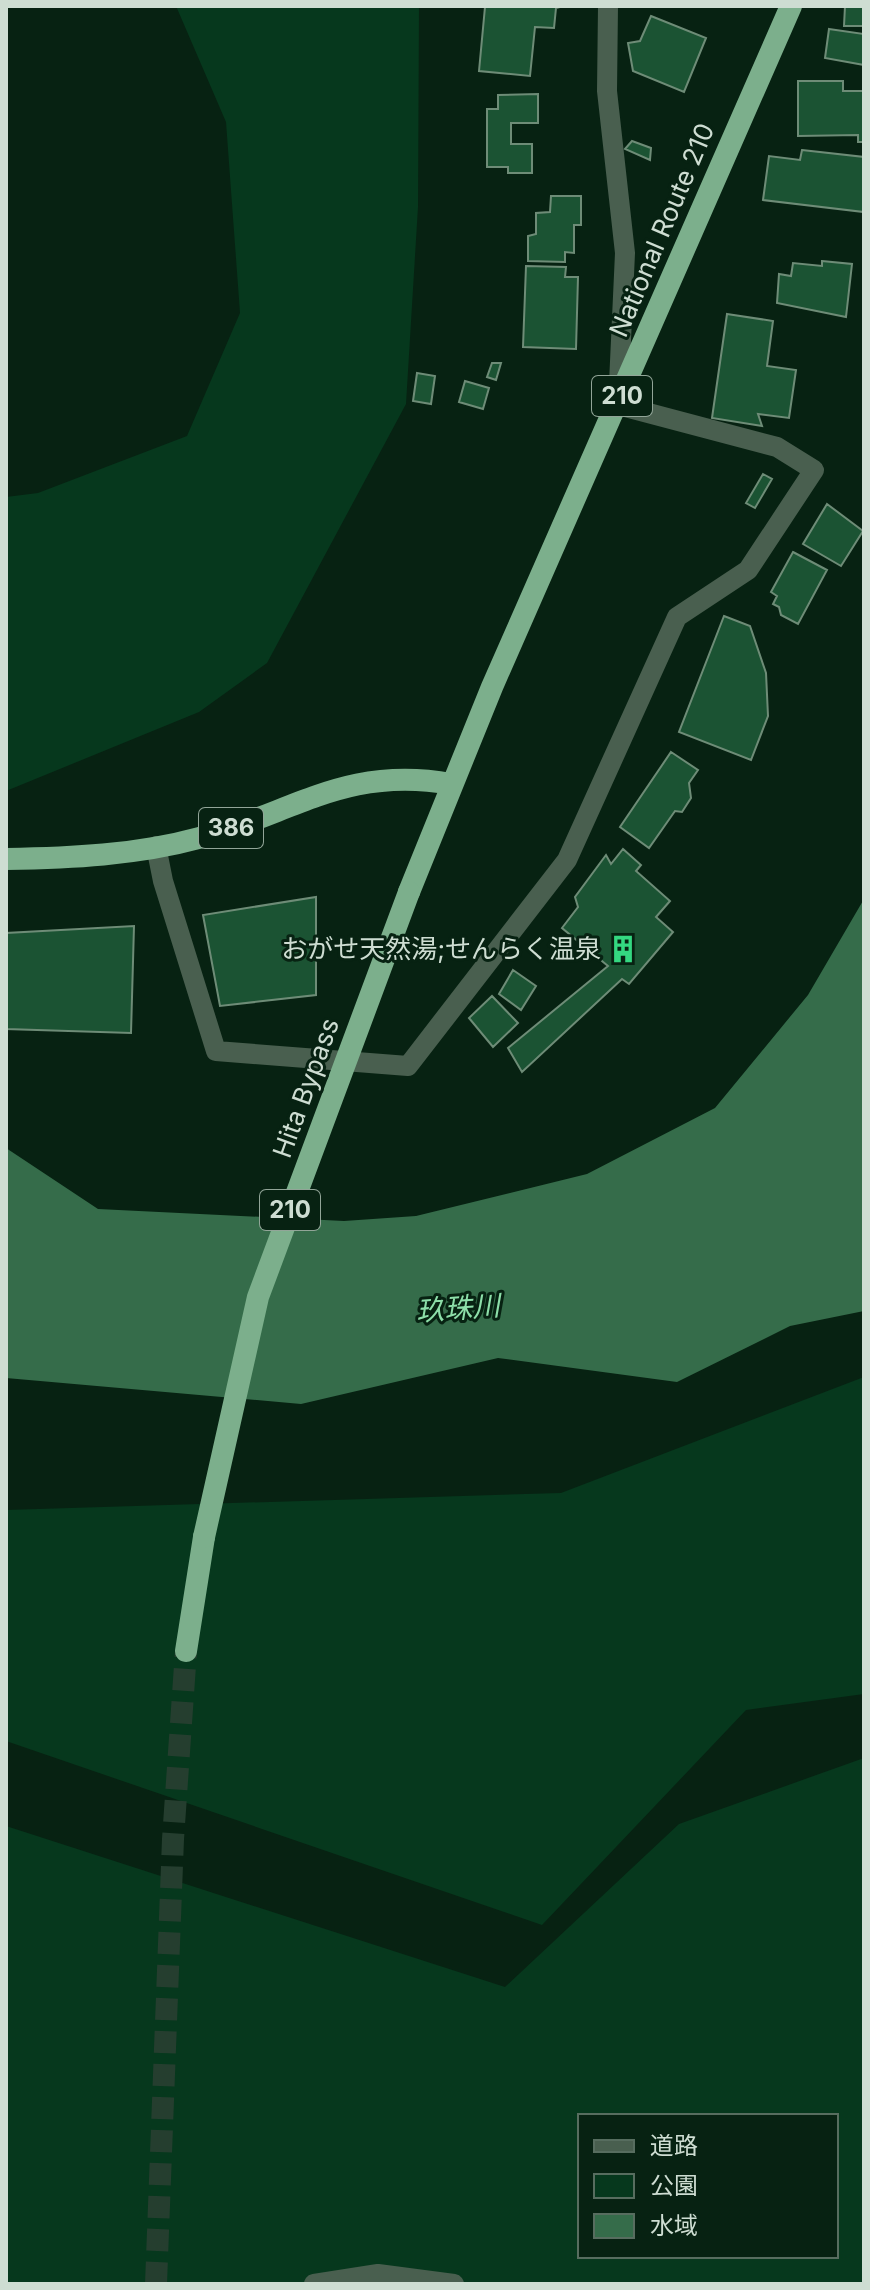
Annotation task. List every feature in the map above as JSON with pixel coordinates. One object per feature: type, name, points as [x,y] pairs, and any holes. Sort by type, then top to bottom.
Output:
[{"type":"highway","name":"National Route 210","points":[[451,784],[791,6]]},
{"type":"highway","name":"386","points":[[6,859],[69,858],[199,838],[269,816],[348,784],[420,779],[451,784]]},
{"type":"highway","name":"Hita Bypass","points":[[186,1651],[204,1537],[258,1297],[451,784]]},
{"type":"street","points":[[156,846],[163,881],[216,1051],[408,1066],[567,860],[677,617],[748,570],[814,470],[777,447],[618,405],[625,253],[607,91],[608,6]]},
{"type":"street","points":[[314,2284],[378,2274],[454,2284]]},
{"type":"green space","points":[[176,6],[419,6],[418,207],[406,404],[267,663],[199,712],[6,791],[6,497],[38,493],[187,436],[240,313],[226,122]]},
{"type":"green space","points":[[864,1377],[864,1694],[746,1710],[542,1925],[6,1741],[6,1510],[561,1493]]},
{"type":"green space","points":[[864,1758],[864,2284],[6,2284],[6,1826],[505,1987],[679,1824]]},
{"type":"water","name":"玖珠川","points":[[864,899],[864,1311],[790,1326],[677,1382],[498,1358],[301,1404],[6,1378],[6,1148],[98,1209],[344,1221],[416,1216],[587,1174],[715,1108],[808,995]]},
{"type":"building","points":[[564,6],[556,8],[554,28],[535,27],[530,76],[479,71],[485,7]]},
{"type":"building","points":[[845,6],[864,6],[864,26],[844,26]]},
{"type":"building","points":[[651,16],[706,38],[684,92],[633,71],[628,43],[640,41]]},
{"type":"building","points":[[829,29],[864,34],[864,65],[825,58]]},
{"type":"building","points":[[798,81],[843,81],[843,91],[864,91],[864,142],[858,142],[858,135],[798,136]]},
{"type":"building","points":[[538,94],[538,123],[511,123],[511,144],[532,144],[532,173],[508,173],[508,167],[487,167],[487,109],[498,109],[498,95]]},
{"type":"building","points":[[632,141],[651,148],[650,160],[625,149]]},
{"type":"building","points":[[802,150],[864,157],[864,212],[763,200],[769,156],[800,160]]},
{"type":"building","points":[[551,196],[581,196],[581,225],[574,225],[574,253],[565,252],[565,262],[528,261],[528,236],[536,234],[536,213],[550,212]]},
{"type":"building","points":[[822,261],[852,264],[846,317],[777,303],[779,274],[791,276],[793,263],[822,266]]},
{"type":"building","points":[[526,266],[566,267],[565,277],[578,277],[576,349],[523,347]]},
{"type":"building","points":[[727,314],[773,321],[767,366],[796,370],[789,418],[758,414],[762,426],[712,418]]},
{"type":"building","points":[[492,363],[501,363],[496,380],[487,377]]},
{"type":"building","points":[[417,373],[435,376],[431,404],[413,401]]},
{"type":"building","points":[[465,381],[489,388],[483,409],[459,402]]},
{"type":"building","points":[[763,474],[772,479],[755,508],[746,503]]},
{"type":"building","points":[[827,504],[863,531],[841,566],[803,544]]},
{"type":"building","points":[[793,552],[827,570],[798,624],[781,615],[779,607],[773,604],[777,596],[771,592]]},
{"type":"building","points":[[724,616],[750,626],[766,673],[768,716],[751,760],[679,732]]},
{"type":"building","points":[[671,752],[698,770],[689,783],[691,798],[682,812],[675,811],[649,848],[620,827]]},
{"type":"building","name":"おがせ天然湯;せんらく温泉","points":[[623,849],[641,865],[636,871],[670,901],[656,917],[673,932],[629,984],[622,979],[522,1072],[508,1048],[608,966],[562,928],[578,907],[575,897],[606,855],[611,864]]},
{"type":"building","points":[[316,897],[316,995],[220,1006],[203,915]]},
{"type":"building","points":[[134,926],[131,1033],[6,1029],[6,933]]},
{"type":"building","points":[[513,970],[536,986],[521,1010],[499,994]]},
{"type":"building","points":[[492,996],[518,1023],[493,1047],[469,1018]]},
{"type":"tunnel","points":[[156,2284],[173,1839],[186,1651]]},
{"type":"place","name":"おがせ天然湯;せんらく温泉","points":[[623,949]]}]
